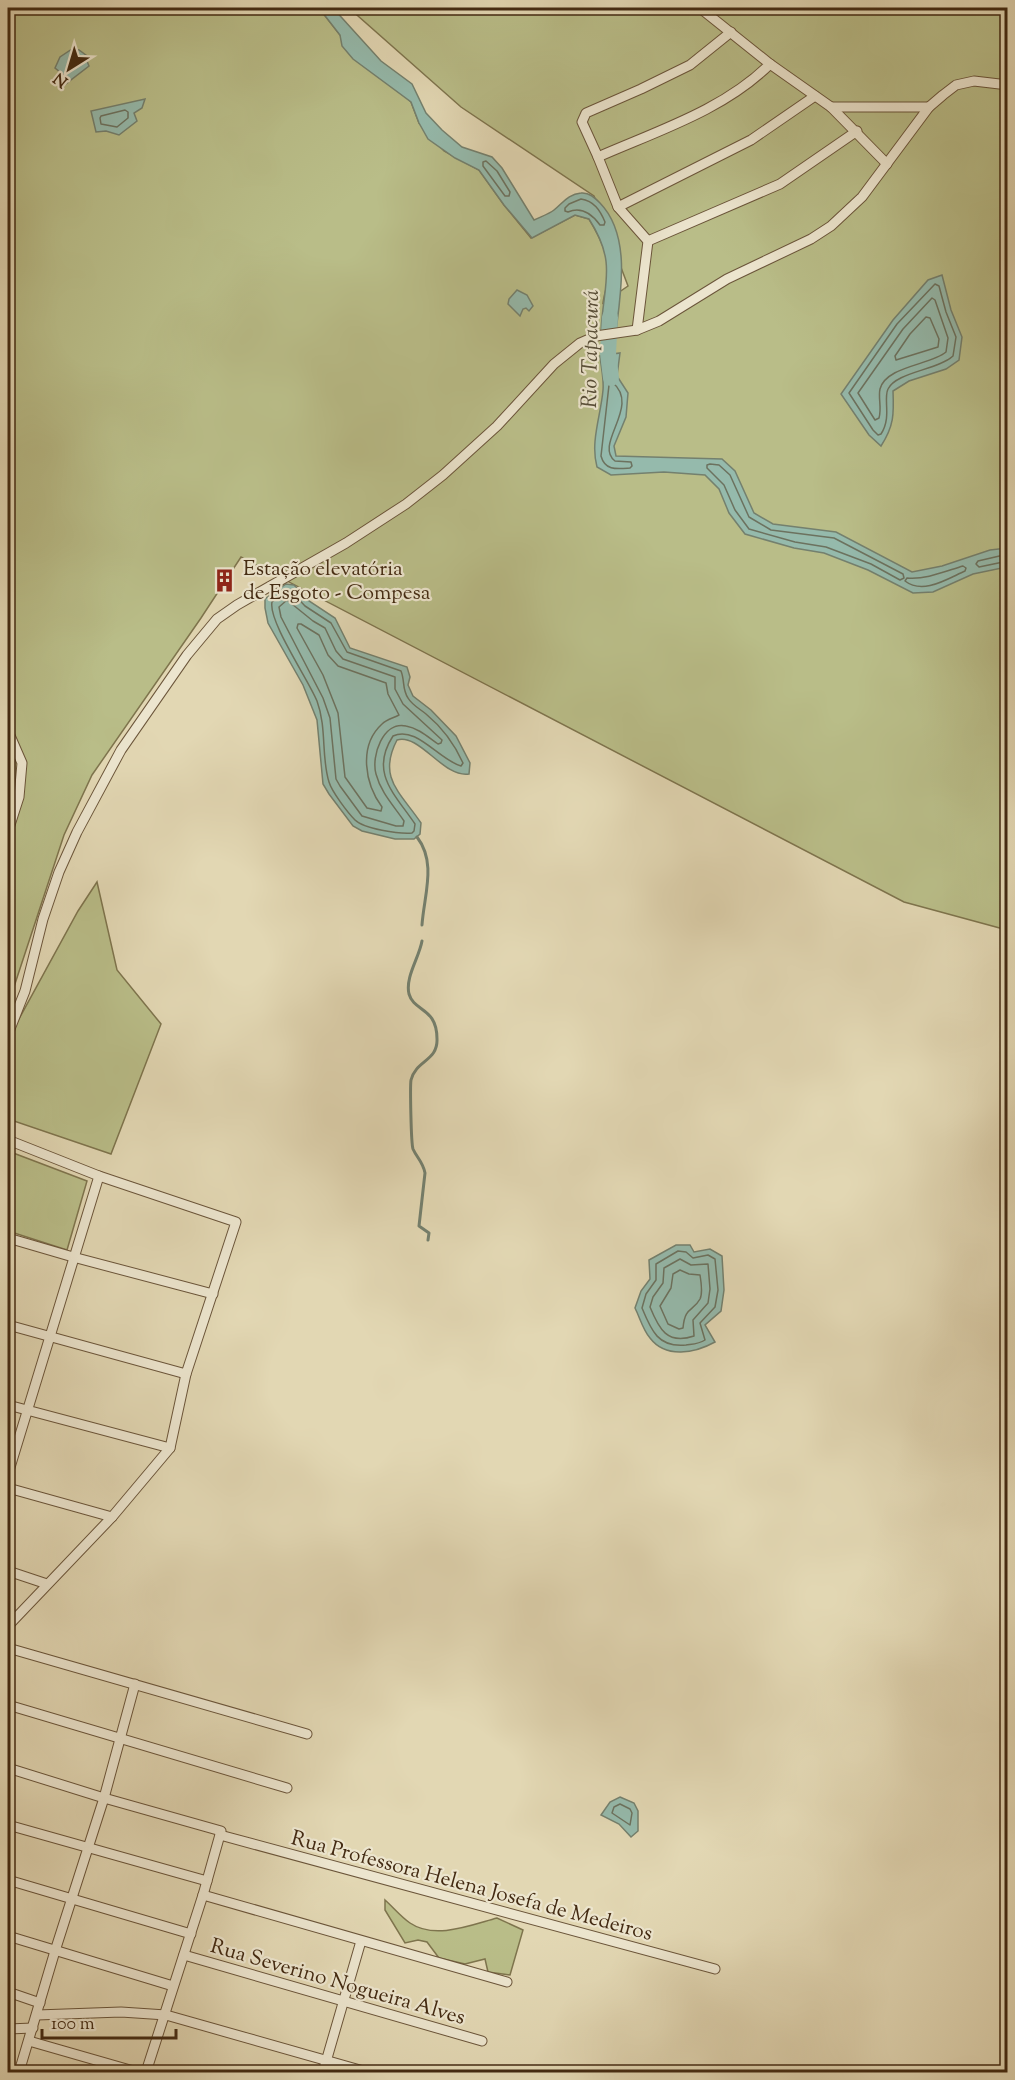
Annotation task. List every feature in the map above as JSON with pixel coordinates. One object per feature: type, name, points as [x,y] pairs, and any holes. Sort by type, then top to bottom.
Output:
[{"type":"street","points":[[700,8],[770,64],[831,106],[887,165]]},
{"type":"street","points":[[638,330],[648,241],[618,207],[582,122],[586,113],[690,65],[731,32]]},
{"type":"street","points":[[598,157],[726,98],[753,81],[770,64]]},
{"type":"street","points":[[8,1034],[25,991],[59,872],[77,832],[121,750],[206,630],[217,619],[237,604],[316,561],[406,504],[443,475],[497,426],[569,350],[588,339],[638,330],[659,321],[727,279],[811,239],[831,226],[862,198],[929,107],[956,86],[974,81],[1008,85]]},
{"type":"street","points":[[618,207],[751,140],[815,96]]},
{"type":"street","points":[[831,106],[929,107]]},
{"type":"street","points":[[648,241],[780,184],[857,131]]},
{"type":"street","points":[[8,831],[22,763],[9,737]]},
{"type":"street","points":[[8,1140],[99,1176],[236,1222],[186,1374],[170,1448],[112,1517],[8,1626]]},
{"type":"street","points":[[8,1474],[99,1176]]},
{"type":"street","points":[[8,1238],[213,1294]]},
{"type":"street","points":[[8,1325],[186,1374]]},
{"type":"street","points":[[8,1405],[170,1448]]},
{"type":"street","points":[[8,1488],[112,1517]]},
{"type":"street","points":[[8,1571],[47,1584]]},
{"type":"street","points":[[8,1648],[307,1734]]},
{"type":"street","points":[[19,2073],[104,1798],[135,1684]]},
{"type":"street","points":[[8,1705],[122,1737],[287,1788]]},
{"type":"street","name":"Rua Professora Helena Josefa de Medeiros","points":[[8,1768],[221,1833],[715,1969]]},
{"type":"street","points":[[8,1825],[207,1881]]},
{"type":"street","points":[[146,2073],[221,1833]]},
{"type":"street","points":[[8,1880],[190,1934]]},
{"type":"street","points":[[203,1895],[507,1982]]},
{"type":"street","points":[[8,1936],[173,1986]]},
{"type":"street","points":[[323,2073],[361,1941]]},
{"type":"street","name":"Rua Severino Nogueira Alves","points":[[184,1955],[482,2041]]},
{"type":"street","points":[[8,1992],[40,2003]]},
{"type":"street","points":[[37,2015],[121,2012],[166,2015],[367,2073]]},
{"type":"street","points":[[8,2029],[33,2028]]},
{"type":"street","points":[[29,2041],[138,2073]]},
{"type":"green space","points":[[8,8],[319,8],[340,35],[411,102],[419,123],[444,151],[479,170],[531,238],[575,215],[589,219],[606,255],[608,279],[603,303],[628,286],[594,196],[461,107],[349,8],[1007,8],[1007,930],[904,902],[241,557],[92,775],[64,835],[8,1005]]},
{"type":"green space","points":[[97,882],[117,970],[161,1024],[111,1154],[8,1119],[8,1039],[78,911]]},
{"type":"green space","points":[[8,1151],[87,1181],[67,1250],[8,1231]]},
{"type":"green space","points":[[385,1900],[403,1918],[420,1928],[453,1930],[497,1918],[523,1930],[510,1975],[488,1972],[485,1959],[465,1964],[439,1958],[427,1942],[418,1940],[405,1943],[385,1910]]},
{"type":"water","points":[[319,8],[333,8],[381,61],[412,84],[426,113],[442,130],[462,147],[492,157],[502,168],[534,220],[552,211],[576,194],[589,194],[600,203],[610,216],[620,247],[622,264],[616,331],[601,332],[607,274],[606,262],[598,235],[589,219],[575,215],[532,238],[479,170],[455,158],[428,139],[411,102],[353,59],[342,46],[340,35]]},
{"type":"water","points":[[72,49],[79,50],[90,58],[87,61],[89,66],[63,86],[62,79],[65,76],[55,68],[60,57]]},
{"type":"water","points":[[145,99],[142,108],[134,113],[137,121],[119,135],[106,131],[96,132],[91,111]]},
{"type":"water","points":[[942,275],[951,310],[962,337],[959,360],[946,369],[909,381],[893,391],[892,420],[881,446],[869,435],[841,394],[893,320],[928,280]]},
{"type":"water","points":[[517,290],[527,295],[533,306],[529,311],[526,308],[523,309],[520,316],[508,304],[509,299]]},
{"type":"water","points":[[620,353],[617,376],[628,393],[626,417],[614,446],[616,456],[722,459],[735,471],[754,513],[773,524],[836,532],[912,572],[942,566],[990,550],[1007,548],[1007,567],[973,574],[933,592],[913,593],[868,570],[824,553],[794,548],[745,534],[729,513],[719,489],[705,475],[664,472],[611,475],[597,467],[595,458],[595,438],[603,386],[600,356]]},
{"type":"water","points":[[286,584],[294,585],[309,601],[335,618],[350,648],[407,667],[410,677],[408,685],[413,696],[431,710],[456,736],[470,763],[469,774],[459,773],[414,743],[397,740],[391,753],[391,775],[399,794],[421,823],[420,834],[414,839],[395,839],[362,831],[353,826],[323,784],[317,720],[303,685],[268,623],[265,608],[265,599]]},
{"type":"water","points":[[676,1245],[690,1245],[694,1252],[710,1249],[722,1256],[724,1290],[721,1311],[705,1325],[715,1342],[699,1349],[681,1352],[664,1349],[657,1345],[645,1331],[635,1308],[641,1291],[650,1279],[649,1260]]},
{"type":"water","points":[[620,1797],[634,1803],[638,1811],[638,1831],[631,1837],[619,1824],[601,1815],[610,1802]]},
{"type":"waterway","name":"Rio Tapacurá","points":[[610,317],[608,353],[611,378]]},
{"type":"waterway","points":[[417,837],[423,847],[428,868],[422,925]]},
{"type":"waterway","points":[[422,941],[408,988],[415,1004],[433,1021],[437,1039],[434,1052],[417,1068],[411,1080],[413,1149],[425,1173],[419,1226],[429,1233],[428,1240]]},
{"type":"place","name":"Estação elevatória de Esgoto - Compesa","points":[[225,580]]}]
